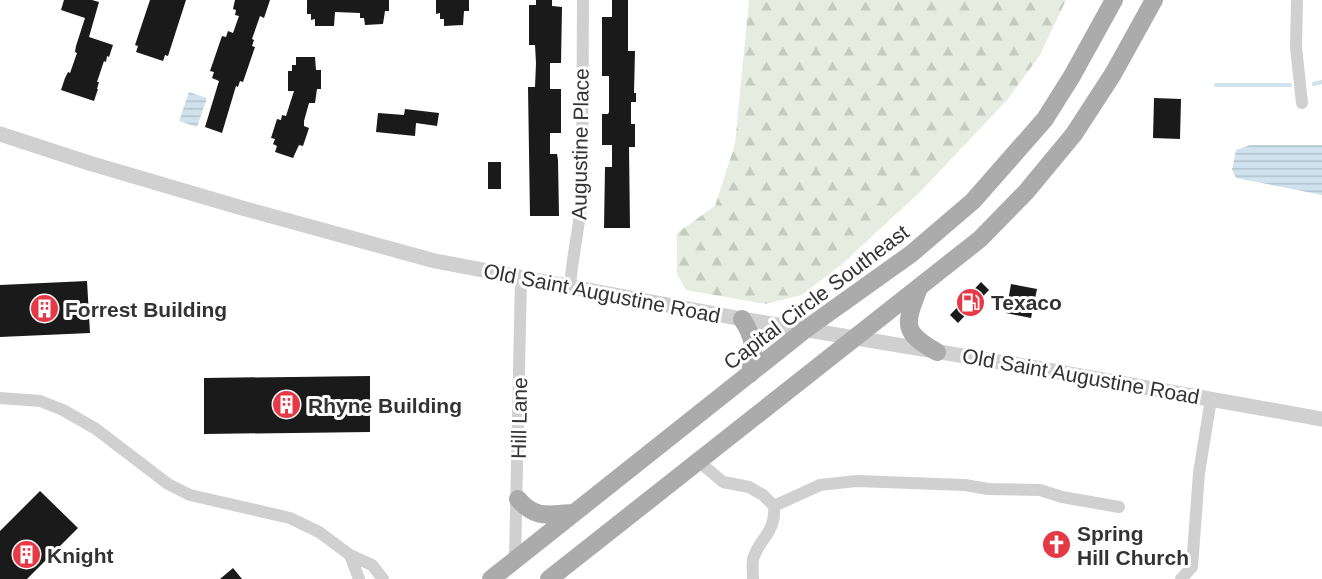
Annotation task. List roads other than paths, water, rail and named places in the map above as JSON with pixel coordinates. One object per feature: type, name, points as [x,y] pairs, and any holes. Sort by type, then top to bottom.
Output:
[{"type":"main road","name":"Capital Circle Southeast","points":[[490,579],[806,329],[910,254],[973,201],[1045,119],[1114,0]]},
{"type":"main road","points":[[549,579],[980,239],[1026,192],[1074,134],[1113,74],[1154,0]]},
{"type":"main road","points":[[919,288],[908,318],[909,327],[917,341],[937,352]]},
{"type":"main road","points":[[742,319],[750,331],[754,344],[750,374]]},
{"type":"main road","points":[[518,499],[530,512],[542,515],[574,513]]},
{"type":"street","name":"Augustine Place","points":[[570,287],[582,194],[582,0]]},
{"type":"street","points":[[1298,0],[1296,46],[1302,103]]},
{"type":"street","name":"Old Saint Augustine Road","points":[[0,134],[100,166],[435,261],[742,319],[1322,419]]},
{"type":"street","name":"Hill Lane","points":[[515,559],[521,278]]},
{"type":"street","points":[[0,398],[40,401],[63,410],[96,429],[168,484],[183,492],[218,503],[290,519],[319,532],[350,555],[372,565],[383,579]]},
{"type":"street","points":[[1183,578],[1192,567],[1198,473],[1211,399]]},
{"type":"street","points":[[698,461],[723,482],[749,487],[763,495],[774,506]]},
{"type":"street","points":[[774,506],[820,485],[856,480],[884,483],[965,484],[988,489],[1040,490],[1062,497],[1119,507]]},
{"type":"street","points":[[753,579],[753,561],[771,531],[774,506]]},
{"type":"street","points":[[350,555],[359,579]]},
{"type":"water","points":[[189,92],[207,98],[197,127],[179,121]]},
{"type":"water","points":[[1250,145],[1322,145],[1322,195],[1236,178],[1232,170],[1236,150]]},
{"type":"waterway","points":[[1314,84],[1322,82]]},
{"type":"waterway","points":[[1216,85],[1290,85]]},
{"type":"place","name":"Texaco","points":[[970,302]]},
{"type":"place","name":"Forrest Building","points":[[44,309]]},
{"type":"place","name":"Rhyne Building","points":[[287,405]]},
{"type":"place","name":"Spring Hill Church","points":[[1056,545]]},
{"type":"place","name":"Knight","points":[[26,555]]}]
